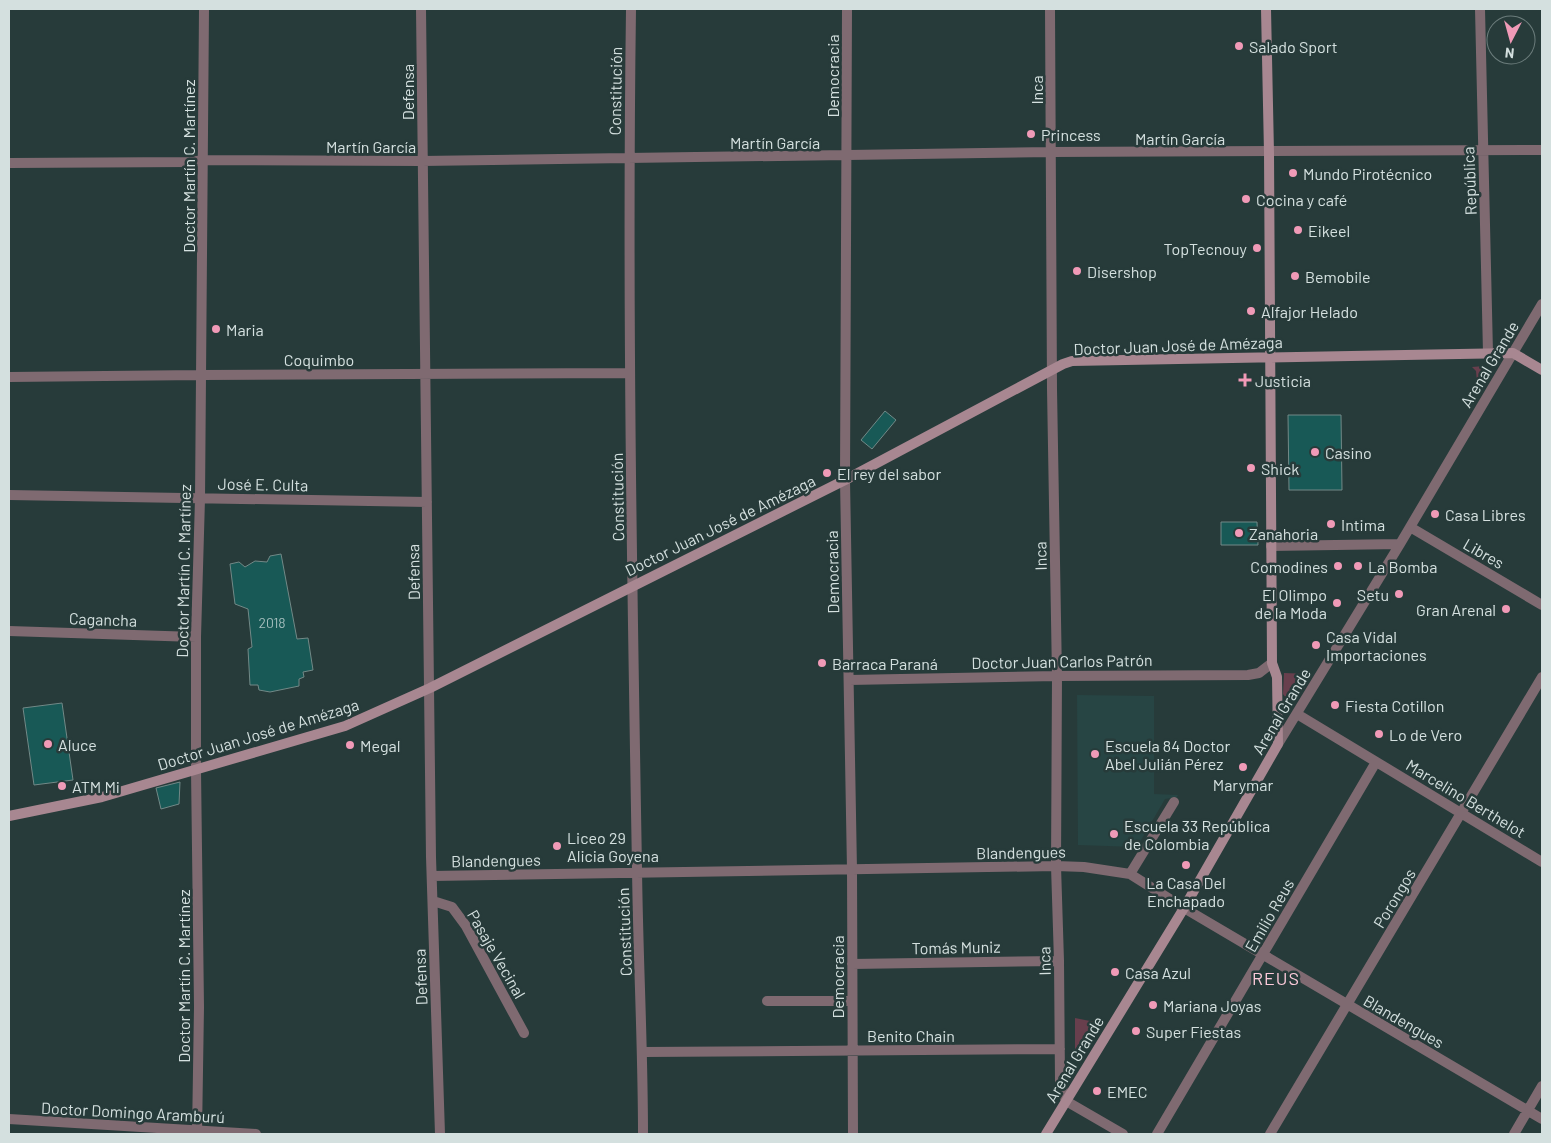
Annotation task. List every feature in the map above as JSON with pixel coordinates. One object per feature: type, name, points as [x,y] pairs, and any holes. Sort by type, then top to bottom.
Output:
[{"type":"street","name":"Doctor Martín C. Martínez","points":[[196,1132],[199,1007],[196,637],[200,499],[204,9]]},
{"type":"street","name":"Defensa","points":[[421,9],[424,373],[432,876],[440,1134]]},
{"type":"street","name":"Constitución","points":[[631,9],[629,158],[630,373],[637,872],[643,1052],[643,1134]]},
{"type":"street","name":"Democracia","points":[[848,9],[845,480],[852,870],[853,1134]]},
{"type":"street","name":"Inca","points":[[1050,9],[1056,866],[1060,1081],[1066,1101]]},
{"type":"street","points":[[1266,9],[1269,152],[1272,663],[1277,677],[1278,744]]},
{"type":"street","name":"República","points":[[1480,9],[1488,353]]},
{"type":"street","name":"Martín García","points":[[9,163],[191,162],[203,160],[422,161],[1051,152],[1542,150]]},
{"type":"street","name":"Arenal Grande","points":[[1046,1134],[1184,908],[1278,744],[1400,544],[1542,304]]},
{"type":"street","points":[[1513,353],[1542,370]]},
{"type":"street","name":"Doctor Juan José de Amézaga","points":[[9,816],[102,797],[345,726],[430,688],[845,480],[1052,368],[1072,361],[1513,353]]},
{"type":"street","name":"Coquimbo","points":[[9,377],[630,373]]},
{"type":"street","name":"José E. Culta","points":[[9,495],[427,502]]},
{"type":"street","name":"Libres","points":[[1410,527],[1542,605]]},
{"type":"street","points":[[1271,546],[1400,544]]},
{"type":"street","name":"Cagancha","points":[[9,631],[196,637]]},
{"type":"street","name":"Doctor Juan Carlos Patrón","points":[[849,680],[1248,675],[1259,673],[1272,663]]},
{"type":"street","name":"Porongos","points":[[1270,1134],[1542,677]]},
{"type":"street","name":"Marcelino Berthelot","points":[[1297,714],[1542,862]]},
{"type":"street","name":"Emilio Reus","points":[[1157,1134],[1376,762]]},
{"type":"street","points":[[1130,874],[1174,802]]},
{"type":"street","name":"Blandengues","points":[[432,876],[1056,866],[1084,867],[1130,874],[1347,1005],[1542,1119]]},
{"type":"street","name":"Pasaje Vecinal","points":[[433,901],[452,907],[466,926],[524,1033]]},
{"type":"street","name":"Tomás Muniz","points":[[852,964],[1059,961]]},
{"type":"street","points":[[767,1001],[852,1001]]},
{"type":"street","name":"Benito Chain","points":[[643,1052],[1060,1049]]},
{"type":"street","points":[[1514,1134],[1542,1086]]},
{"type":"street","points":[[1066,1101],[1123,1134]]},
{"type":"street","name":"Doctor Domingo Aramburú","points":[[9,1120],[256,1134]]},
{"type":"shaded area","points":[[1484,366],[1488,369],[1489,374],[1478,394],[1476,371],[1472,367]]},
{"type":"shaded area","points":[[1284,673],[1312,674],[1296,697],[1286,698],[1283,694]]},
{"type":"shaded area","points":[[1077,695],[1154,696],[1154,794],[1178,795],[1177,797],[1165,799],[1137,847],[1078,845]]},
{"type":"shaded area","points":[[1075,1018],[1095,1022],[1078,1051],[1075,1050]]},
{"type":"building","points":[[885,411],[896,420],[872,449],[861,440]]},
{"type":"building","name":"Casino","points":[[1288,415],[1341,415],[1342,490],[1289,490]]},
{"type":"building","name":"Zanahoria","points":[[1221,522],[1257,522],[1258,545],[1221,545]]},
{"type":"building","points":[[281,554],[297,639],[308,638],[313,670],[303,672],[304,677],[299,679],[299,686],[270,692],[259,690],[258,685],[250,685],[248,649],[252,647],[248,609],[235,604],[230,564],[239,562],[245,567],[255,561],[267,562],[270,556]]},
{"type":"building","name":"Aluce","points":[[62,703],[73,780],[34,785],[23,708]]},
{"type":"building","points":[[180,782],[179,804],[161,809],[156,788]]},
{"type":"place","name":"Salado Sport","points":[[1239,46]]},
{"type":"place","name":"Princess","points":[[1031,134]]},
{"type":"place","name":"Mundo Pirotécnico","points":[[1293,173]]},
{"type":"place","name":"Cocina y café","points":[[1246,199]]},
{"type":"place","name":"Eikeel","points":[[1298,230]]},
{"type":"place","name":"TopTecnouy","points":[[1257,248]]},
{"type":"place","name":"Disershop","points":[[1077,271]]},
{"type":"place","name":"Bemobile","points":[[1295,276]]},
{"type":"place","name":"Alfajor Helado","points":[[1251,311]]},
{"type":"place","name":"Maria","points":[[216,329]]},
{"type":"place","name":"Justicia","points":[[1245,380]]},
{"type":"place","name":"Casino","points":[[1315,452]]},
{"type":"place","name":"Shick","points":[[1251,468]]},
{"type":"place","name":"El rey del sabor","points":[[827,473]]},
{"type":"place","name":"Casa Libres","points":[[1435,514]]},
{"type":"place","name":"Intima","points":[[1331,524]]},
{"type":"place","name":"Zanahoria","points":[[1239,533]]},
{"type":"place","name":"Comodines","points":[[1338,566]]},
{"type":"place","name":"La Bomba","points":[[1358,566]]},
{"type":"place","name":"Setu","points":[[1399,594]]},
{"type":"place","name":"El Olimpo de la Moda","points":[[1337,603]]},
{"type":"place","name":"Gran Arenal","points":[[1506,609]]},
{"type":"place","name":"Casa Vidal Importaciones","points":[[1316,645]]},
{"type":"place","name":"Barraca Paraná","points":[[822,663]]},
{"type":"place","name":"Fiesta Cotillon","points":[[1335,705]]},
{"type":"place","name":"Lo de Vero","points":[[1379,734]]},
{"type":"place","name":"Aluce","points":[[48,744]]},
{"type":"place","name":"Megal","points":[[350,745]]},
{"type":"place","name":"Escuela 84 Doctor Abel Julián Pérez","points":[[1095,754]]},
{"type":"place","name":"Marymar","points":[[1243,767]]},
{"type":"place","name":"ATM Mi","points":[[62,786]]},
{"type":"place","name":"Escuela 33 República de Colombia","points":[[1114,834]]},
{"type":"place","name":"Liceo 29 Alicia Goyena","points":[[557,846]]},
{"type":"place","name":"La Casa Del Enchapado","points":[[1186,865]]},
{"type":"place","name":"Casa Azul","points":[[1115,972]]},
{"type":"place","name":"Mariana Joyas","points":[[1153,1005]]},
{"type":"place","name":"Super Fiestas","points":[[1136,1031]]},
{"type":"place","name":"EMEC","points":[[1097,1091]]},
{"type":"district","name":"REUS","points":[[1276,978]]}]
